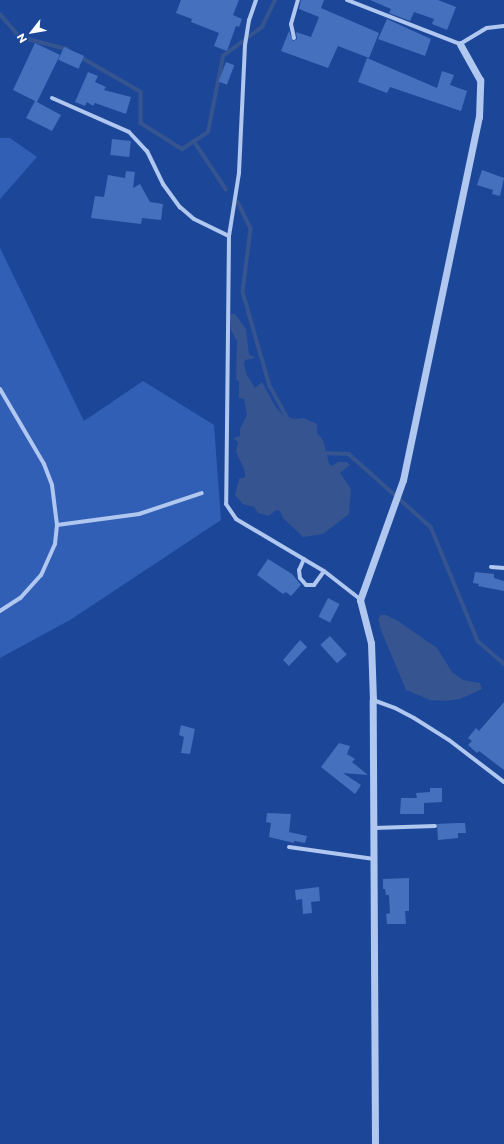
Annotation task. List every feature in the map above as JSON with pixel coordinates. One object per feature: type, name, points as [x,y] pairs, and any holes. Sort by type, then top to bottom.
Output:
[{"type":"street","points":[[256,0],[249,20],[245,45],[239,173],[229,236],[226,504],[236,519],[324,570],[360,600],[371,643],[373,700],[375,1144]]},
{"type":"street","points":[[294,38],[291,24],[298,0]]},
{"type":"street","points":[[348,0],[460,44],[480,80],[479,117],[396,503],[360,600]]},
{"type":"street","points":[[460,44],[487,28],[504,26]]},
{"type":"street","points":[[52,98],[129,132],[147,151],[163,184],[180,207],[194,219],[229,236]]},
{"type":"street","points":[[0,389],[44,464],[52,485],[57,525],[55,544],[41,575],[20,598],[0,610]]},
{"type":"street","points":[[57,525],[139,514],[202,493]]},
{"type":"street","points":[[304,559],[299,570],[300,578],[306,585],[314,584],[324,570]]},
{"type":"street","points":[[491,567],[504,568]]},
{"type":"street","points":[[373,700],[395,708],[426,725],[504,782]]},
{"type":"street","points":[[374,828],[435,826]]},
{"type":"street","points":[[289,848],[374,859]]},
{"type":"shaded area","points":[[0,138],[10,138],[37,157],[0,199]]},
{"type":"shaded area","points":[[0,248],[84,421],[143,381],[214,425],[221,520],[70,620],[0,658]]},
{"type":"shaded area","points":[[230,314],[235,314],[246,329],[249,354],[255,358],[245,360],[244,365],[247,375],[255,388],[262,382],[275,406],[284,416],[295,419],[303,418],[317,424],[317,433],[323,440],[329,463],[332,466],[338,462],[347,462],[350,465],[340,473],[351,489],[349,514],[323,534],[303,537],[283,518],[280,511],[276,510],[269,516],[258,513],[254,507],[243,504],[235,495],[239,479],[245,477],[245,472],[236,451],[238,442],[233,438],[240,436],[240,429],[247,415],[244,399],[239,398],[239,382],[236,379],[237,341],[231,330]]},
{"type":"shaded area","points":[[381,615],[386,615],[398,621],[437,648],[452,672],[463,680],[480,683],[482,689],[460,699],[446,701],[430,700],[406,690],[381,630],[378,619]]},
{"type":"building","points":[[181,0],[239,0],[233,15],[242,19],[239,27],[236,26],[227,51],[214,46],[219,33],[191,22],[192,19],[176,13]]},
{"type":"building","points":[[301,0],[324,0],[321,8],[379,33],[369,58],[338,46],[328,68],[281,51],[289,31],[293,41],[297,39],[296,32],[311,37],[319,17],[299,9]]},
{"type":"building","points":[[370,0],[438,0],[456,7],[447,30],[432,24],[434,19],[414,12],[410,21],[389,13],[391,9]]},
{"type":"building","points":[[387,19],[431,39],[425,56],[378,39]]},
{"type":"building","points":[[35,43],[60,55],[37,102],[61,115],[52,131],[26,118],[35,101],[13,90]]},
{"type":"building","points":[[64,47],[84,56],[78,69],[58,60]]},
{"type":"building","points":[[367,58],[437,88],[442,71],[454,75],[450,85],[467,91],[461,111],[390,87],[387,93],[358,82]]},
{"type":"building","points":[[226,62],[234,65],[227,85],[218,82]]},
{"type":"building","points":[[88,72],[98,76],[95,82],[106,87],[104,90],[131,97],[126,114],[95,103],[93,106],[87,102],[85,106],[75,102]]},
{"type":"building","points":[[112,139],[131,141],[129,157],[110,155]]},
{"type":"building","points":[[482,170],[504,178],[500,196],[492,194],[493,190],[477,185]]},
{"type":"building","points":[[126,171],[135,172],[133,188],[140,184],[150,202],[163,204],[161,220],[142,218],[141,224],[91,218],[95,196],[104,197],[108,175],[125,178]]},
{"type":"building","points":[[268,559],[292,574],[301,585],[291,596],[286,592],[283,594],[257,575]]},
{"type":"building","points":[[475,572],[494,574],[494,578],[504,581],[504,591],[478,586],[479,584],[473,583]]},
{"type":"building","points":[[328,598],[340,604],[330,623],[318,617]]},
{"type":"building","points":[[330,636],[347,655],[337,663],[320,645]]},
{"type":"building","points":[[300,640],[307,647],[289,666],[283,660]]},
{"type":"building","points":[[504,702],[504,770],[479,751],[477,753],[468,745],[472,741],[468,738],[476,728],[479,731]]},
{"type":"building","points":[[181,725],[195,729],[190,754],[181,753],[184,737],[179,735]]},
{"type":"building","points":[[339,743],[350,746],[347,754],[355,759],[352,762],[368,775],[343,773],[361,785],[355,794],[321,767]]},
{"type":"building","points":[[430,788],[442,788],[442,802],[424,803],[424,814],[400,814],[401,798],[417,798],[416,793],[430,792]]},
{"type":"building","points":[[267,813],[291,814],[289,832],[307,836],[305,843],[294,841],[294,843],[269,837],[271,823],[266,822]]},
{"type":"building","points":[[465,823],[466,833],[458,833],[458,838],[438,840],[437,824]]},
{"type":"building","points":[[409,878],[409,911],[405,911],[406,924],[387,924],[386,914],[390,913],[389,895],[386,895],[385,889],[383,889],[383,879]]},
{"type":"building","points":[[319,887],[320,901],[311,902],[312,913],[303,914],[302,899],[296,900],[295,890]]},
{"type":"waterway","points":[[79,56],[141,92],[141,123],[182,149],[208,132],[223,56],[262,27],[275,0]]},
{"type":"waterway","points":[[0,14],[20,37],[67,49]]},
{"type":"waterway","points":[[194,141],[226,189]]},
{"type":"waterway","points":[[238,202],[251,229],[243,292],[270,386],[289,420]]},
{"type":"waterway","points":[[322,453],[349,454],[431,527],[478,641],[504,664]]}]
